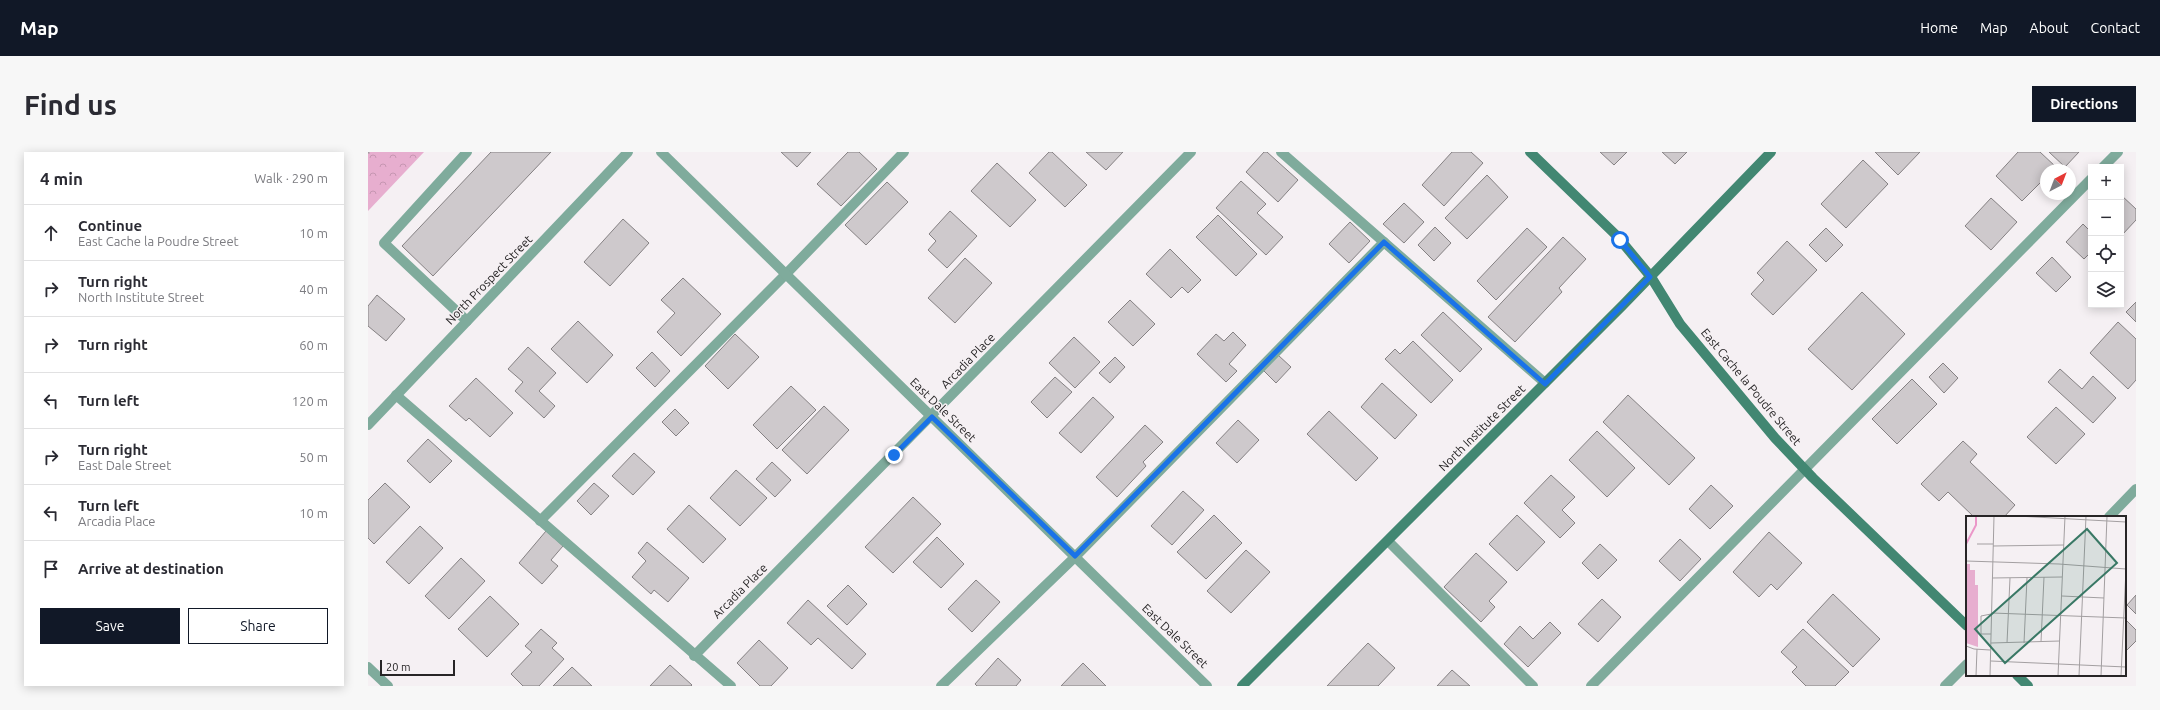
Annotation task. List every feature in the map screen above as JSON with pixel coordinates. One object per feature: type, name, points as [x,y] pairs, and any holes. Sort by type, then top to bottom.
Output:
[{"type":"street","points":[[467,152],[384,243],[468,321]]},
{"type":"street","name":"North Prospect Street","points":[[368,425],[628,152]]},
{"type":"street","name":"East Dale Street","points":[[661,152],[1207,686]]},
{"type":"street","points":[[540,521],[786,274],[904,152]]},
{"type":"street","name":"Arcadia Place","points":[[694,656],[932,417],[1191,152]]},
{"type":"street","points":[[1281,152],[1545,384]]},
{"type":"street","name":"East Cache la Poudre Street","points":[[1530,152],[1617,236],[1650,277],[1680,324],[1776,438],[1805,470],[1966,625]]},
{"type":"street","name":"North Institute Street","points":[[1242,686],[1545,384],[1771,152]]},
{"type":"street","points":[[2106,164],[2118,152]]},
{"type":"street","points":[[1591,686],[2088,182]]},
{"type":"street","points":[[940,686],[1075,556],[1384,242]]},
{"type":"street","points":[[396,395],[694,656],[731,686]]},
{"type":"street","points":[[2110,516],[2136,489]]},
{"type":"street","points":[[1388,541],[1533,686]]},
{"type":"street","points":[[1945,686],[1966,665]]},
{"type":"street","points":[[368,667],[388,686]]},
{"type":"street","points":[[2018,676],[2028,686]]},
{"type":"green space","points":[[368,152],[424,152],[368,211]]},
{"type":"building","points":[[491,152],[551,152],[433,276],[402,246]]},
{"type":"building","points":[[781,152],[811,152],[797,167]]},
{"type":"building","points":[[848,152],[859,152],[877,169],[841,206],[817,184]]},
{"type":"building","points":[[1049,152],[1052,152],[1087,185],[1065,207],[1029,173]]},
{"type":"building","points":[[1086,152],[1123,152],[1106,170]]},
{"type":"building","points":[[1264,152],[1267,152],[1298,180],[1278,202],[1246,172]]},
{"type":"building","points":[[1452,152],[1471,152],[1483,163],[1444,206],[1422,185]]},
{"type":"building","points":[[1600,152],[1627,152],[1614,165]]},
{"type":"building","points":[[1662,152],[1687,152],[1675,164]]},
{"type":"building","points":[[1875,152],[1920,152],[1898,175]]},
{"type":"building","points":[[2018,152],[2040,152],[2053,164],[2040,164],[2040,183],[2022,201],[1996,176]]},
{"type":"building","points":[[2049,152],[2079,152],[2068,164],[2062,164]]},
{"type":"building","points":[[1863,160],[1888,184],[1846,228],[1821,204]]},
{"type":"building","points":[[997,163],[1036,200],[1010,227],[971,191]]},
{"type":"building","points":[[1487,175],[1508,197],[1467,239],[1445,218]]},
{"type":"building","points":[[1241,181],[1266,204],[1257,213],[1283,237],[1266,255],[1216,208]]},
{"type":"building","points":[[887,182],[908,202],[866,245],[845,225]]},
{"type":"building","points":[[1991,198],[2017,222],[1991,250],[1965,226]]},
{"type":"building","points":[[2124,198],[2136,209],[2136,220],[2124,233]]},
{"type":"building","points":[[1404,203],[1424,222],[1404,243],[1383,224]]},
{"type":"building","points":[[950,211],[977,236],[947,268],[928,250],[936,241],[929,234]]},
{"type":"building","points":[[1218,215],[1257,254],[1236,276],[1196,237]]},
{"type":"building","points":[[623,219],[649,243],[610,286],[584,262]]},
{"type":"building","points":[[1350,222],[1370,241],[1349,263],[1329,244]]},
{"type":"building","points":[[2083,224],[2088,229],[2088,255],[2084,259],[2066,242]]},
{"type":"building","points":[[1435,227],[1451,243],[1434,261],[1418,245]]},
{"type":"building","points":[[1527,228],[1547,247],[1496,300],[1477,281]]},
{"type":"building","points":[[1826,228],[1843,245],[1826,262],[1809,245]]},
{"type":"building","points":[[1563,237],[1586,259],[1559,288],[1562,292],[1515,342],[1488,317]]},
{"type":"building","points":[[1787,241],[1817,270],[1773,315],[1751,294],[1764,280],[1757,273]]},
{"type":"building","points":[[1170,249],[1201,280],[1188,293],[1182,287],[1171,298],[1146,274]]},
{"type":"building","points":[[2052,257],[2071,277],[2056,292],[2036,273]]},
{"type":"building","points":[[965,258],[992,283],[955,323],[928,298]]},
{"type":"building","points":[[683,278],[721,314],[681,356],[657,332],[675,313],[661,300]]},
{"type":"building","points":[[1862,292],[1905,334],[1852,390],[1808,349]]},
{"type":"building","points":[[377,295],[405,319],[386,341],[368,326],[368,306]]},
{"type":"building","points":[[1130,300],[1155,324],[1133,346],[1108,322]]},
{"type":"building","points":[[2136,302],[2136,322],[2126,312]]},
{"type":"building","points":[[1443,312],[1482,349],[1460,372],[1421,335]]},
{"type":"building","points":[[578,321],[613,355],[587,383],[551,349]]},
{"type":"building","points":[[2118,322],[2136,339],[2136,380],[2128,389],[2090,353]]},
{"type":"building","points":[[1233,332],[1246,345],[1229,364],[1237,371],[1226,382],[1197,354],[1216,334],[1224,341]]},
{"type":"building","points":[[735,334],[759,357],[728,389],[705,366]]},
{"type":"building","points":[[1074,337],[1100,362],[1075,388],[1049,363]]},
{"type":"building","points":[[1413,341],[1453,380],[1431,403],[1385,359],[1395,349],[1400,354]]},
{"type":"building","points":[[528,347],[556,373],[539,391],[555,406],[544,418],[515,391],[523,382],[508,369]]},
{"type":"building","points":[[652,352],[670,371],[655,387],[636,368]]},
{"type":"building","points":[[1278,355],[1291,367],[1276,383],[1263,370]]},
{"type":"building","points":[[1115,357],[1125,367],[1110,383],[1099,373]]},
{"type":"building","points":[[1943,363],[1958,378],[1944,393],[1929,377]]},
{"type":"building","points":[[2060,369],[2082,389],[2093,376],[2116,398],[2093,423],[2048,382]]},
{"type":"building","points":[[1055,377],[1072,392],[1047,418],[1031,402]]},
{"type":"building","points":[[476,378],[513,413],[490,437],[469,418],[466,421],[449,406]]},
{"type":"building","points":[[1912,379],[1937,404],[1897,444],[1872,419]]},
{"type":"building","points":[[1382,383],[1417,415],[1395,439],[1361,407]]},
{"type":"building","points":[[791,386],[816,410],[777,449],[753,425]]},
{"type":"building","points":[[1628,395],[1695,458],[1669,485],[1603,422]]},
{"type":"building","points":[[1093,397],[1114,417],[1081,453],[1059,433]]},
{"type":"building","points":[[824,406],[849,430],[807,474],[782,450]]},
{"type":"building","points":[[2056,407],[2085,434],[2056,464],[2027,437]]},
{"type":"building","points":[[675,409],[689,423],[676,436],[662,422]]},
{"type":"building","points":[[1329,411],[1378,458],[1356,481],[1307,434]]},
{"type":"building","points":[[1238,420],[1259,440],[1237,463],[1216,443]]},
{"type":"building","points":[[1145,425],[1163,442],[1143,462],[1146,466],[1117,497],[1096,477]]},
{"type":"building","points":[[1597,431],[1635,468],[1607,497],[1569,460]]},
{"type":"building","points":[[428,439],[452,461],[430,483],[407,461]]},
{"type":"building","points":[[1963,441],[1977,454],[1970,462],[2015,505],[2005,516],[1973,516],[1948,492],[1939,501],[1921,484]]},
{"type":"building","points":[[634,453],[655,472],[633,495],[612,476]]},
{"type":"building","points":[[772,462],[791,480],[775,497],[756,479]]},
{"type":"building","points":[[736,470],[767,498],[740,526],[710,498]]},
{"type":"building","points":[[1551,475],[1575,497],[1562,510],[1575,523],[1560,538],[1524,503]]},
{"type":"building","points":[[385,483],[410,507],[374,544],[368,538],[368,500]]},
{"type":"building","points":[[594,483],[609,496],[591,515],[577,501]]},
{"type":"building","points":[[1711,485],[1733,506],[1710,529],[1689,509]]},
{"type":"building","points":[[1183,491],[1204,510],[1172,545],[1151,526]]},
{"type":"building","points":[[913,497],[941,524],[893,573],[865,547]]},
{"type":"building","points":[[689,505],[726,539],[703,563],[667,529]]},
{"type":"building","points":[[1214,515],[1242,543],[1206,579],[1177,552]]},
{"type":"building","points":[[1517,515],[1545,542],[1517,571],[1489,544]]},
{"type":"building","points":[[420,526],[443,548],[409,584],[386,562]]},
{"type":"building","points":[[546,531],[563,546],[551,560],[558,566],[542,584],[519,563]]},
{"type":"building","points":[[1769,532],[1802,563],[1777,590],[1771,584],[1759,597],[1733,572]]},
{"type":"building","points":[[937,537],[964,564],[941,588],[913,562]]},
{"type":"building","points":[[1680,539],[1701,559],[1680,581],[1659,561]]},
{"type":"building","points":[[647,542],[689,578],[668,602],[654,590],[651,594],[632,577],[646,561],[638,553]]},
{"type":"building","points":[[1600,544],[1617,560],[1598,579],[1582,563]]},
{"type":"building","points":[[1246,550],[1270,572],[1231,613],[1207,591]]},
{"type":"building","points":[[1476,553],[1507,582],[1489,601],[1495,607],[1481,622],[1444,587]]},
{"type":"building","points":[[461,558],[485,581],[449,619],[425,596]]},
{"type":"building","points":[[976,580],[1000,602],[972,632],[948,609]]},
{"type":"building","points":[[848,585],[867,604],[847,625],[827,606]]},
{"type":"building","points":[[1833,594],[1880,639],[1853,667],[1807,622]]},
{"type":"building","points":[[2136,595],[2136,614],[2127,605]]},
{"type":"building","points":[[490,596],[519,624],[487,657],[458,629]]},
{"type":"building","points":[[1602,599],[1621,617],[1598,642],[1578,624]]},
{"type":"building","points":[[808,600],[866,654],[852,669],[818,638],[811,645],[787,623]]},
{"type":"building","points":[[2126,620],[2136,630],[2136,641],[2126,651]]},
{"type":"building","points":[[1550,622],[1561,633],[1528,667],[1504,644],[1520,626],[1533,639]]},
{"type":"building","points":[[541,629],[557,643],[552,648],[564,659],[539,686],[523,686],[511,674],[532,652],[525,646]]},
{"type":"building","points":[[1803,629],[1849,672],[1835,686],[1806,686],[1792,672],[1797,667],[1781,652]]},
{"type":"building","points":[[759,640],[788,668],[771,686],[760,686],[737,663]]},
{"type":"building","points":[[1368,643],[1395,668],[1378,686],[1327,686]]},
{"type":"building","points":[[998,658],[1021,680],[1016,686],[977,686],[975,684]]},
{"type":"building","points":[[1083,663],[1106,686],[1061,686]]},
{"type":"building","points":[[670,665],[692,685],[650,686]]},
{"type":"building","points":[[572,667],[592,686],[553,686]]},
{"type":"building","points":[[1452,670],[1470,686],[1437,686]]},
{"type":"route","points":[[894,455],[932,417],[1075,556],[1384,242],[1545,384],[1650,277],[1620,240]]}]
